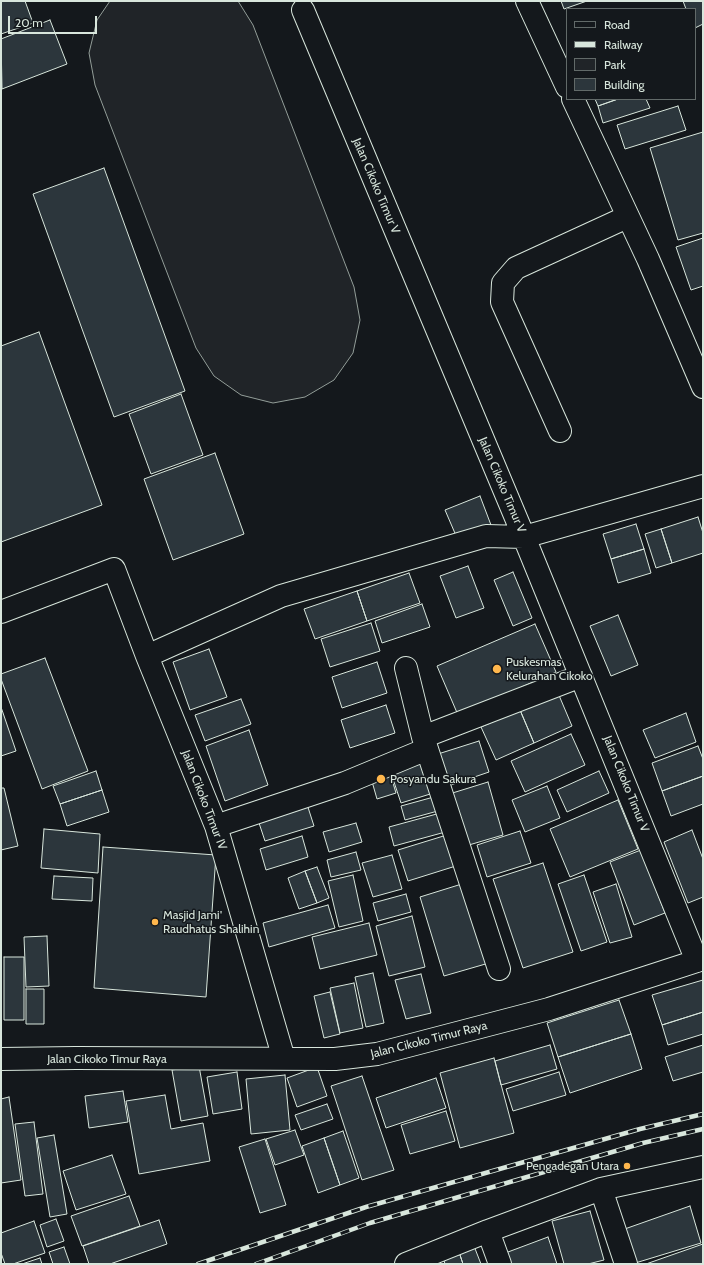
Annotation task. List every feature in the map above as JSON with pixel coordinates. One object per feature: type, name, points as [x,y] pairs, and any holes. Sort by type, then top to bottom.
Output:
[{"type":"street","points":[[527,1],[566,85]]},
{"type":"street","name":"Jalan Cikoko Timur V","points":[[303,10],[700,960]]},
{"type":"street","points":[[573,100],[648,259],[703,387]]},
{"type":"street","points":[[560,431],[502,302],[503,283],[516,268],[627,217]]},
{"type":"street","points":[[147,656],[281,596],[486,536],[524,536],[703,486]]},
{"type":"street","name":"Jalan Cikoko Timur IV","points":[[1,612],[114,569],[147,656],[216,826],[284,1059]]},
{"type":"street","points":[[406,668],[425,743],[499,969]]},
{"type":"street","points":[[216,826],[345,783],[425,743],[582,676]]},
{"type":"street","name":"Jalan Cikoko Timur Raya","points":[[1,1059],[335,1059],[377,1054],[549,1010],[700,960]]},
{"type":"street","points":[[406,1264],[488,1231],[601,1189],[701,1171]]},
{"type":"street","points":[[601,1189],[626,1264]]},
{"type":"street","points":[[488,1231],[500,1264]]},
{"type":"green space","points":[[110,1],[238,1],[253,25],[354,287],[360,320],[353,353],[334,380],[305,397],[273,403],[241,395],[214,376],[196,348],[95,85],[89,53],[97,20]]},
{"type":"building","points":[[1,1],[25,1],[33,23],[1,34]]},
{"type":"building","points":[[561,1],[587,1],[566,8],[564,9]]},
{"type":"building","points":[[683,1],[703,1],[703,24],[696,28],[696,8],[686,8]]},
{"type":"building","points":[[50,20],[67,64],[2,89],[1,39]]},
{"type":"building","points":[[595,100],[615,100],[598,106]]},
{"type":"building","points":[[615,100],[646,100],[650,108],[603,123],[598,106]]},
{"type":"building","points":[[678,106],[686,130],[625,149],[617,125]]},
{"type":"building","points":[[703,132],[703,233],[678,240],[650,148]]},
{"type":"building","points":[[104,168],[185,391],[114,417],[33,194]]},
{"type":"building","points":[[703,238],[703,286],[691,290],[676,247]]},
{"type":"building","points":[[39,332],[102,505],[1,542],[1,346]]},
{"type":"building","points":[[181,394],[203,455],[151,474],[129,414]]},
{"type":"building","points":[[215,453],[244,534],[173,560],[144,479]]},
{"type":"building","points":[[480,496],[491,525],[457,538],[445,510]]},
{"type":"building","points":[[698,517],[703,533],[703,553],[672,563],[661,529]]},
{"type":"building","points":[[636,524],[644,549],[611,559],[603,534]]},
{"type":"building","points":[[661,529],[672,563],[656,568],[645,534]]},
{"type":"building","points":[[644,549],[651,573],[618,583],[611,559]]},
{"type":"building","points":[[468,566],[484,608],[456,618],[440,576]]},
{"type":"building","points":[[513,572],[532,618],[513,626],[494,580]]},
{"type":"building","points":[[409,573],[420,603],[367,621],[357,591]]},
{"type":"building","points":[[357,591],[367,621],[315,639],[304,609]]},
{"type":"building","points":[[422,604],[430,627],[382,643],[375,621]]},
{"type":"building","points":[[618,615],[638,665],[611,676],[590,626]]},
{"type":"building","points":[[371,623],[380,651],[330,667],[321,639]]},
{"type":"building","name":"Puskesmas Kelurahan Cikoko","points":[[535,624],[556,672],[458,715],[437,666]]},
{"type":"building","points":[[209,649],[227,697],[190,710],[173,662]]},
{"type":"building","points":[[45,658],[88,771],[42,789],[1,679],[1,674]]},
{"type":"building","points":[[377,662],[387,693],[342,708],[332,677]]},
{"type":"building","points":[[558,693],[572,726],[534,743],[520,710]]},
{"type":"building","points":[[241,699],[251,724],[205,741],[195,715]]},
{"type":"building","points":[[386,705],[395,733],[350,748],[341,720]]},
{"type":"building","points":[[1,707],[16,751],[1,756]]},
{"type":"building","points":[[520,710],[534,743],[496,760],[481,727]]},
{"type":"building","points":[[686,713],[696,742],[655,758],[643,730]]},
{"type":"building","points":[[249,730],[268,785],[225,801],[206,746]]},
{"type":"building","points":[[571,734],[585,765],[525,792],[511,761]]},
{"type":"building","points":[[479,741],[489,772],[448,786],[438,754]]},
{"type":"building","points":[[698,746],[703,759],[703,776],[662,791],[652,763]]},
{"type":"building","points":[[430,761],[440,791],[401,803],[391,773]]},
{"type":"building","points":[[96,771],[102,790],[60,804],[53,786]]},
{"type":"building","points":[[599,771],[609,793],[567,812],[557,790]]},
{"type":"building","points":[[390,773],[396,793],[377,799],[371,778]]},
{"type":"building","points":[[703,776],[703,804],[671,816],[662,791]]},
{"type":"building","points":[[488,782],[503,835],[462,847],[446,795]]},
{"type":"building","points":[[547,786],[560,818],[525,832],[512,800]]},
{"type":"building","points":[[1,788],[4,788],[18,846],[1,850]]},
{"type":"building","points":[[102,790],[109,812],[67,826],[60,804]]},
{"type":"building","points":[[441,795],[445,809],[405,820],[401,806]]},
{"type":"building","points":[[305,798],[314,826],[265,841],[256,814]]},
{"type":"building","points":[[618,800],[638,849],[570,877],[550,829]]},
{"type":"building","points":[[444,812],[449,831],[394,846],[389,827]]},
{"type":"building","points":[[356,823],[362,842],[329,852],[323,832]]},
{"type":"building","points":[[44,829],[100,834],[98,873],[41,868]]},
{"type":"building","points":[[692,830],[703,859],[703,897],[688,903],[664,842]]},
{"type":"building","points":[[520,831],[531,863],[487,877],[477,845]]},
{"type":"building","points":[[450,834],[459,865],[408,881],[398,850]]},
{"type":"building","points":[[302,836],[308,857],[266,870],[260,849]]},
{"type":"building","name":"Masjid Jami' Raudhatus Shalihin","points":[[103,847],[216,855],[206,997],[94,988]]},
{"type":"building","points":[[641,850],[665,913],[634,925],[610,862]]},
{"type":"building","points":[[356,852],[361,870],[331,877],[327,860]]},
{"type":"building","points":[[392,855],[402,889],[373,897],[362,863]]},
{"type":"building","points":[[543,863],[573,952],[523,968],[493,879]]},
{"type":"building","points":[[317,867],[329,898],[317,903],[305,871]]},
{"type":"building","points":[[305,871],[317,903],[299,909],[288,878]]},
{"type":"building","points":[[353,875],[363,921],[339,927],[328,881]]},
{"type":"building","points":[[584,875],[607,942],[581,951],[558,884]]},
{"type":"building","points":[[54,876],[93,878],[92,901],[52,899]]},
{"type":"building","points":[[465,883],[489,963],[444,976],[420,897]]},
{"type":"building","points":[[616,884],[632,937],[610,943],[593,892]]},
{"type":"building","points":[[406,894],[411,912],[378,921],[373,903]]},
{"type":"building","points":[[328,905],[335,928],[269,947],[263,923]]},
{"type":"building","points":[[412,916],[425,967],[389,976],[376,926]]},
{"type":"building","points":[[369,923],[377,955],[320,969],[312,937]]},
{"type":"building","points":[[47,936],[49,986],[26,987],[24,937]]},
{"type":"building","points":[[4,957],[24,957],[24,1020],[4,1020]]},
{"type":"building","points":[[373,973],[384,1023],[366,1027],[355,977]]},
{"type":"building","points":[[421,974],[431,1013],[406,1019],[395,980]]},
{"type":"building","points":[[703,980],[703,1012],[662,1025],[652,995]]},
{"type":"building","points":[[354,983],[363,1028],[340,1033],[330,988]]},
{"type":"building","points":[[26,989],[44,989],[44,1024],[26,1024]]},
{"type":"building","points":[[330,992],[340,1034],[324,1038],[314,996]]},
{"type":"building","points":[[619,1000],[631,1034],[558,1057],[547,1023]]},
{"type":"building","points":[[703,1012],[703,1034],[668,1045],[662,1025]]},
{"type":"building","points":[[631,1034],[642,1069],[570,1093],[558,1057]]},
{"type":"building","points":[[550,1045],[557,1069],[501,1085],[495,1061]]},
{"type":"building","points":[[703,1045],[703,1072],[673,1081],[665,1057]]},
{"type":"building","points":[[494,1058],[514,1133],[460,1148],[440,1073]]},
{"type":"building","points":[[199,1066],[208,1116],[181,1121],[172,1070]]},
{"type":"building","points":[[317,1067],[327,1096],[297,1107],[287,1078]]},
{"type":"building","points":[[237,1072],[242,1109],[213,1114],[207,1077]]},
{"type":"building","points":[[559,1072],[566,1095],[513,1111],[506,1089]]},
{"type":"building","points":[[285,1075],[290,1130],[251,1134],[246,1079]]},
{"type":"building","points":[[362,1076],[394,1170],[362,1180],[331,1086]]},
{"type":"building","points":[[436,1078],[446,1108],[386,1128],[376,1098]]},
{"type":"building","points":[[123,1091],[128,1122],[89,1128],[85,1096]]},
{"type":"building","points":[[165,1095],[171,1129],[203,1123],[210,1161],[139,1174],[126,1101]]},
{"type":"building","points":[[9,1097],[21,1180],[1,1183],[1,1099]]},
{"type":"building","points":[[327,1104],[333,1119],[301,1130],[295,1115]]},
{"type":"building","points":[[446,1111],[455,1141],[410,1154],[401,1125]]},
{"type":"building","points":[[34,1122],[43,1194],[25,1196],[15,1124]]},
{"type":"building","points":[[295,1130],[304,1155],[275,1165],[266,1139]]},
{"type":"building","points":[[343,1131],[359,1178],[340,1185],[324,1138]]},
{"type":"building","points":[[54,1135],[67,1214],[50,1217],[37,1138]]},
{"type":"building","points":[[324,1138],[340,1185],[318,1193],[302,1146]]},
{"type":"building","points":[[265,1139],[286,1205],[260,1213],[239,1147]]},
{"type":"building","points":[[112,1155],[126,1194],[76,1210],[63,1171]]},
{"type":"building","points":[[129,1196],[140,1226],[82,1246],[71,1216]]},
{"type":"building","points":[[690,1206],[701,1243],[632,1264],[619,1231]]},
{"type":"building","points":[[590,1211],[604,1260],[588,1264],[564,1264],[552,1221]]},
{"type":"building","points":[[56,1219],[64,1241],[47,1247],[40,1225]]},
{"type":"building","points":[[159,1220],[167,1244],[110,1264],[89,1264],[83,1246]]},
{"type":"building","points":[[34,1221],[45,1253],[13,1264],[5,1264],[1,1253],[1,1233]]},
{"type":"building","points":[[548,1237],[557,1264],[503,1264],[500,1255]]},
{"type":"building","points":[[703,1244],[703,1264],[646,1264]]},
{"type":"building","points":[[474,1246],[481,1264],[463,1264],[459,1252]]},
{"type":"building","points":[[64,1247],[70,1264],[53,1264],[49,1252]]},
{"type":"building","points":[[459,1252],[463,1264],[445,1264],[443,1257]]},
{"type":"building","points":[[40,1258],[42,1264],[22,1264]]},
{"type":"railway","points":[[198,1264],[366,1207],[640,1129],[703,1114]]},
{"type":"railway","points":[[256,1264],[370,1223],[643,1143],[703,1129]]},
{"type":"place","name":"Puskesmas Kelurahan Cikoko","points":[[497,669]]},
{"type":"place","name":"Posyandu Sakura","points":[[381,779]]},
{"type":"place","name":"Masjid Jami' Raudhatus Shalihin","points":[[155,922]]},
{"type":"place","name":"Pengadegan Utara","points":[[627,1166]]}]
